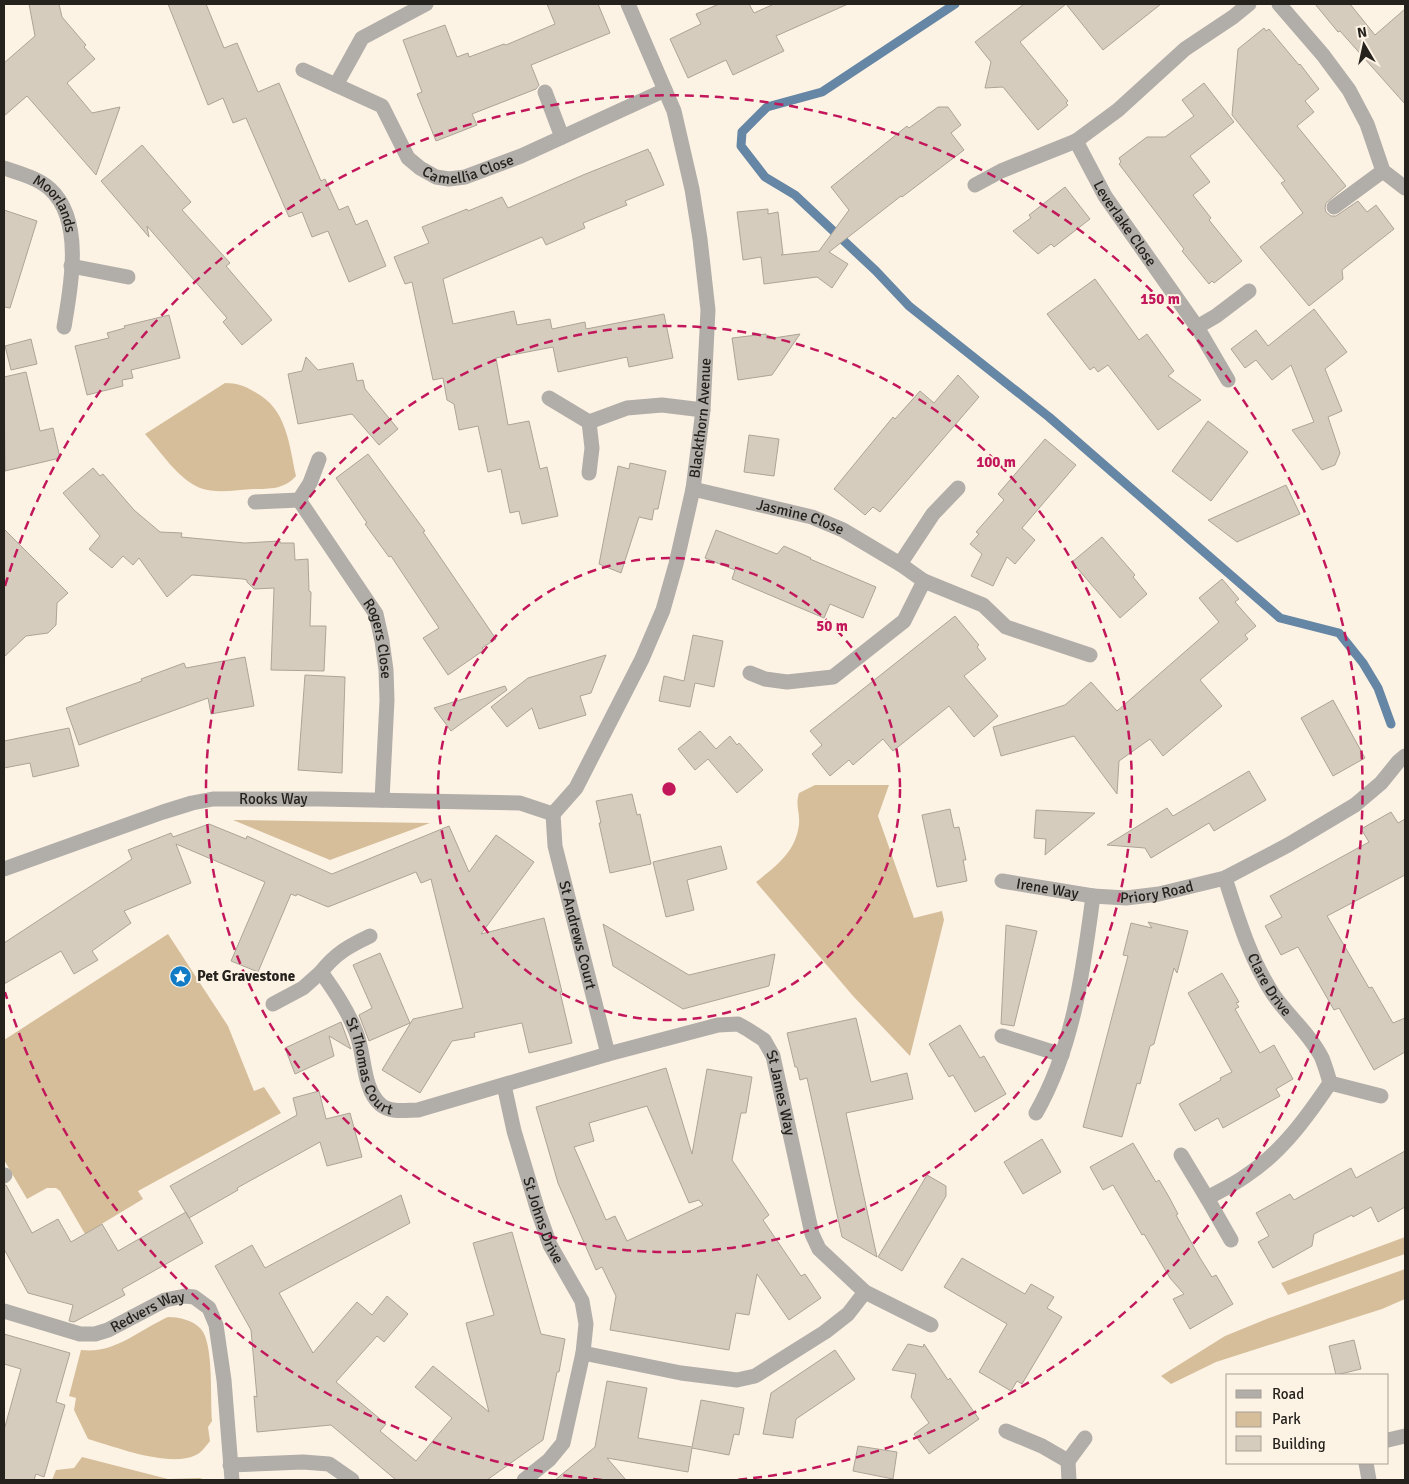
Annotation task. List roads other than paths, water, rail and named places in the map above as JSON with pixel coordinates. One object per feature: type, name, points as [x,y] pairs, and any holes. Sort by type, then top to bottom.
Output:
[{"type":"street","points":[[336,85],[362,38],[426,4]]},
{"type":"street","name":"Blackthorn Avenue","points":[[553,814],[576,788],[642,659],[663,610],[676,564],[693,489],[703,410],[708,310],[692,189],[674,112],[628,4]]},
{"type":"street","points":[[975,185],[1001,171],[1076,141],[1118,110],[1185,49],[1249,4]]},
{"type":"street","points":[[1279,4],[1323,55],[1349,90],[1367,124],[1383,171],[1405,188]]},
{"type":"street","name":"Camellia Close","points":[[303,70],[382,106],[408,158],[420,168],[436,177],[449,179],[465,177],[521,156],[665,90]]},
{"type":"street","points":[[545,92],[562,137]]},
{"type":"street","name":"Leverlake Close","points":[[1076,141],[1105,196],[1197,327],[1228,380]]},
{"type":"street","name":"Moorlands","points":[[4,168],[31,178],[50,188],[68,219],[72,243],[69,296],[64,327]]},
{"type":"street","points":[[1334,207],[1383,171]]},
{"type":"street","points":[[71,266],[128,277]]},
{"type":"street","points":[[1197,327],[1249,292]]},
{"type":"street","points":[[549,398],[590,422]]},
{"type":"street","points":[[590,422],[627,408],[662,405],[703,410]]},
{"type":"street","points":[[589,473],[592,448],[590,422]]},
{"type":"street","points":[[256,502],[299,500],[310,483],[319,459]]},
{"type":"street","points":[[900,564],[934,514],[958,488]]},
{"type":"street","name":"Jasmine Close","points":[[693,489],[812,518],[843,530],[900,564],[924,581],[983,605],[1006,628],[1090,655]]},
{"type":"street","name":"Rogers Close","points":[[299,500],[376,614],[382,641],[387,700],[382,800]]},
{"type":"street","points":[[750,673],[765,679],[787,682],[833,677],[904,621],[924,581]]},
{"type":"street","name":"Priory Road","points":[[1094,896],[1126,898],[1159,894],[1225,878],[1288,845],[1355,805],[1381,783],[1405,756]]},
{"type":"street","name":"Rooks Way","points":[[4,869],[163,812],[213,799],[382,800],[520,804],[553,814]]},
{"type":"street","name":"St Andrews Court","points":[[553,814],[556,846],[608,1054]]},
{"type":"street","name":"Clare Drive","points":[[1225,878],[1259,970],[1274,995],[1322,1058],[1330,1083]]},
{"type":"street","name":"Irene Way","points":[[1002,881],[1094,896]]},
{"type":"street","points":[[1036,1113],[1048,1092],[1072,1026],[1080,988],[1094,896]]},
{"type":"street","points":[[273,1004],[303,988],[343,949],[370,936]]},
{"type":"street","name":"St Thomas Court","points":[[321,972],[344,1004],[357,1034],[367,1079],[374,1097],[382,1106],[395,1111],[418,1110],[504,1085]]},
{"type":"street","name":"St James Way","points":[[504,1085],[608,1054],[718,1025],[738,1024],[747,1029],[764,1040],[772,1056],[812,1234],[819,1249],[865,1292],[931,1325]]},
{"type":"street","points":[[1002,1036],[1062,1055]]},
{"type":"street","points":[[1206,1198],[1247,1176],[1270,1158],[1306,1118],[1330,1083],[1381,1096]]},
{"type":"street","name":"St Johns Drive","points":[[504,1085],[514,1131],[538,1211],[550,1245],[582,1301],[586,1324],[583,1353],[563,1443],[549,1460],[524,1480]]},
{"type":"street","points":[[1181,1155],[1231,1240]]},
{"type":"street","points":[[583,1353],[681,1373],[736,1380],[755,1376],[825,1332],[848,1314],[865,1292]]},
{"type":"street","name":"Redvers Way","points":[[4,1311],[80,1334],[95,1334],[108,1330],[165,1300],[186,1296],[194,1297],[208,1308],[216,1325],[224,1380],[231,1473]]},
{"type":"street","points":[[1006,1431],[1042,1446],[1068,1461]]},
{"type":"street","points":[[1389,1440],[1405,1436]]},
{"type":"street","points":[[1069,1480],[1068,1461],[1085,1438]]},
{"type":"street","points":[[231,1473],[303,1462],[330,1464],[352,1480]]},
{"type":"street","points":[[1366,1464],[1369,1480]]},
{"type":"waterway","points":[[955,4],[822,92],[767,107],[742,132],[741,146],[765,177],[795,195],[876,271],[909,306],[1049,417],[1280,618],[1339,633],[1363,663],[1378,688],[1391,724]]},
{"type":"place","name":"Pet Gravestone","points":[[181,976]]}]
